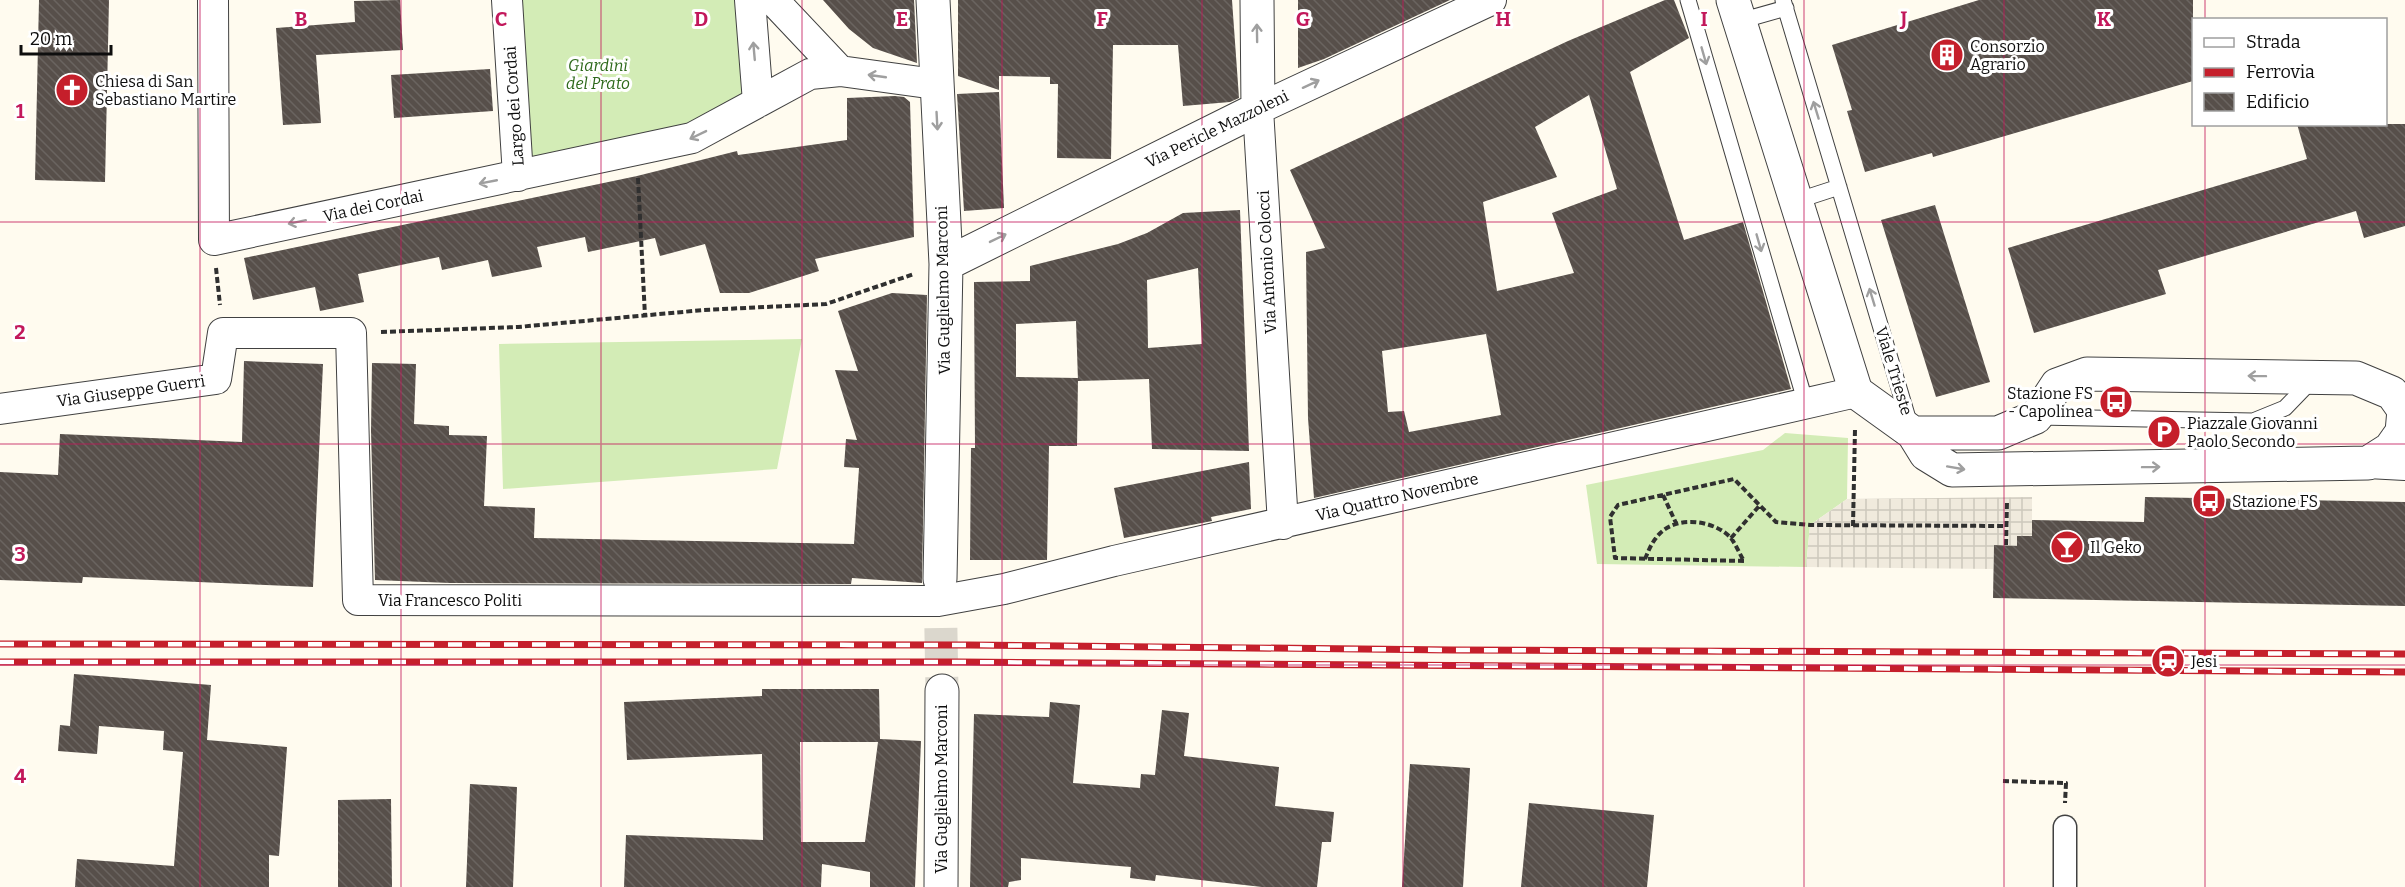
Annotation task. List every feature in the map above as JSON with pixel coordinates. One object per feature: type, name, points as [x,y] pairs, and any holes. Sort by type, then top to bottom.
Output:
[{"type":"street","points":[[213,0],[214,240]]},
{"type":"street","name":"Largo dei Cordai","points":[[507,0],[518,176]]},
{"type":"street","points":[[750,0],[758,102]]},
{"type":"street","points":[[773,0],[840,71]]},
{"type":"street","name":"Via Guglielmo Marconi","points":[[933,0],[935,84],[945,264],[939,590]]},
{"type":"street","name":"Via Antonio Colocci","points":[[1257,0],[1258,109],[1283,524]]},
{"type":"street","name":"Via Pericle Mazzoleni","points":[[945,264],[1258,109],[1491,0]]},
{"type":"street","name":"Viale Trieste","points":[[1736,11],[1856,392],[1913,434]]},
{"type":"street","name":"Via dei Cordai","points":[[214,240],[692,138],[810,74],[840,71],[935,84]]},
{"type":"street","points":[[223,333],[351,333]]},
{"type":"street","name":"Via Giuseppe Guerri","points":[[0,409],[216,379],[223,333]]},
{"type":"street","name":"Via Francesco Politi","points":[[351,333],[358,600],[939,590]]},
{"type":"street","points":[[1913,434],[1998,433],[2036,417],[2057,385],[2087,374],[2405,380]]},
{"type":"street","points":[[2356,378],[2392,393],[2404,410],[2402,432],[2390,449],[2368,463]]},
{"type":"street","name":"Via Quattro Novembre","points":[[939,590],[1004,589],[1114,561],[1856,392]]},
{"type":"street","points":[[1913,434],[1926,454],[1952,470],[2368,463],[2405,465]]},
{"type":"street","name":"Via Guglielmo Marconi","points":[[941,887],[942,691]]},
{"type":"street","points":[[2065,827],[2065,887]]},
{"type":"lane","points":[[1688,0],[1806,404]]},
{"type":"lane","name":"Viale Trieste","points":[[1736,11],[1785,4],[1913,434]]},
{"type":"lane","points":[[1796,201],[1839,188]]},
{"type":"lane","points":[[2036,417],[2253,421],[2285,408],[2315,377]]},
{"type":"path","points":[[637,151],[645,316]]},
{"type":"path","points":[[214,240],[223,333]]},
{"type":"path","points":[[351,333],[518,327],[826,304],[945,264]]},
{"type":"path","points":[[1853,526],[1856,392]]},
{"type":"path","points":[[1645,559],[1657,536],[1676,523],[1716,525],[1731,538],[1744,561],[1645,559],[1615,558],[1610,517],[1617,505],[1734,479],[1776,522],[1853,526],[2006,526]]},
{"type":"path","points":[[2006,545],[2007,493]]},
{"type":"path","points":[[1664,495],[1676,523]]},
{"type":"path","points":[[1731,538],[1760,505]]},
{"type":"path","points":[[2002,781],[2066,783],[2065,827]]},
{"type":"green space","name":"Giardini del Prato","points":[[518,0],[738,0],[743,103],[690,132],[528,164]]},
{"type":"green space","points":[[802,339],[777,469],[503,489],[499,344]]},
{"type":"green space","points":[[1785,433],[1848,438],[1847,499],[1810,525],[1806,567],[1597,564],[1586,485],[1763,450]]},
{"type":"shaded area","points":[[2032,497],[2032,536],[2017,546],[1994,545],[1993,569],[1806,567],[1810,525],[1847,499]]},
{"type":"building","name":"Chiesa di San Sebastiano Martire","points":[[39,0],[109,0],[105,182],[35,180]]},
{"type":"building","points":[[400,0],[403,50],[316,55],[321,123],[283,125],[276,28],[355,22],[354,1]]},
{"type":"building","points":[[823,0],[914,0],[917,63],[873,48],[849,29]]},
{"type":"building","points":[[958,0],[1232,0],[1239,98],[1230,102],[1183,106],[1178,45],[1113,45],[1111,159],[1057,158],[1058,84],[1050,84],[1050,77],[999,76],[999,90],[958,76]]},
{"type":"building","points":[[1298,0],[1450,0],[1324,59],[1298,68]]},
{"type":"building","points":[[1665,0],[1674,0],[1689,38],[1630,72],[1684,240],[1743,222],[1791,389],[1314,498],[1308,418],[1306,252],[1325,248],[1290,170],[1568,41]],"holes":[[[1589,95],[1617,189],[1552,213],[1574,273],[1497,291],[1483,202],[1557,177],[1535,127]],[[1486,334],[1501,415],[1409,432],[1404,411],[1388,412],[1382,351]]]},
{"type":"building","points":[[1979,0],[2193,0],[2192,81],[1933,157],[1932,153],[1865,172],[1847,111],[1852,110],[1832,45]]},
{"type":"building","points":[[490,69],[493,111],[394,118],[391,75]]},
{"type":"building","points":[[999,92],[1004,208],[964,211],[957,94]]},
{"type":"building","points":[[904,97],[910,102],[914,237],[815,259],[819,271],[749,293],[720,293],[705,244],[660,256],[655,238],[588,252],[585,237],[537,247],[542,267],[492,277],[488,260],[442,270],[439,257],[358,274],[364,302],[320,311],[315,287],[253,300],[244,258],[637,176],[737,151],[738,155],[847,140],[847,98]]},
{"type":"building","points":[[2405,124],[2405,226],[2364,238],[2356,211],[2158,270],[2166,294],[2034,333],[2008,248],[2307,159],[2298,126]]},
{"type":"building","points":[[1935,205],[1990,382],[1936,397],[1881,220]]},
{"type":"building","points":[[1240,210],[1249,451],[1152,449],[1149,379],[1078,381],[1077,446],[1049,446],[1047,560],[970,560],[971,448],[975,448],[974,282],[1030,281],[1030,266],[1118,244],[1147,233],[1183,213]],"holes":[[[1198,268],[1202,344],[1148,348],[1147,280]],[[1076,321],[1078,378],[1016,377],[1016,324]]]},
{"type":"building","points":[[892,293],[927,295],[922,583],[852,578],[851,584],[450,583],[375,580],[371,431],[372,363],[416,364],[414,424],[449,426],[449,435],[487,436],[484,506],[535,508],[534,538],[854,544],[859,468],[844,467],[846,439],[857,440],[835,370],[858,371],[838,311]]},
{"type":"building","points":[[244,361],[323,364],[313,587],[83,577],[82,583],[0,580],[0,472],[58,475],[60,434],[242,442]]},
{"type":"building","points":[[1249,462],[1251,509],[1211,517],[1212,521],[1124,538],[1114,488]]},
{"type":"building","name":"Jesi","points":[[2145,497],[2405,502],[2405,606],[1993,598],[1994,545],[2017,546],[2017,536],[2032,536],[2032,520],[2144,522]]},
{"type":"building","points":[[74,674],[211,685],[207,740],[287,747],[279,856],[269,855],[269,887],[75,887],[77,859],[174,866],[183,752],[163,750],[164,731],[99,726],[97,754],[58,751],[60,725],[70,726]]},
{"type":"building","points":[[762,689],[879,689],[880,739],[921,741],[915,887],[870,887],[870,872],[822,864],[821,887],[624,887],[626,835],[763,840],[762,754],[627,760],[624,702],[762,696]],"holes":[[[800,742],[878,742],[865,842],[801,842]]]},
{"type":"building","points":[[1050,702],[1080,705],[1073,783],[1140,788],[1141,774],[1155,775],[1162,710],[1189,713],[1184,756],[1279,767],[1275,806],[1334,812],[1331,842],[1322,842],[1317,887],[1262,887],[1156,875],[1155,881],[1130,878],[1131,867],[1021,858],[1021,880],[1009,882],[1008,887],[970,887],[974,714],[1049,717]]},
{"type":"building","points":[[1410,764],[1470,768],[1463,887],[1402,887]]},
{"type":"building","points":[[470,784],[517,787],[513,887],[466,887]]},
{"type":"building","points":[[391,799],[392,887],[338,887],[338,800]]},
{"type":"building","points":[[1529,803],[1654,815],[1647,887],[1521,887]]},
{"type":"tunnel","points":[[940,579],[942,691]]},
{"type":"railway","points":[[0,644],[969,645],[1452,650],[2405,654]]},
{"type":"railway","points":[[0,662],[959,662],[2405,672]]},
{"type":"place","name":"Consorzio Agrario","points":[[1947,55]]},
{"type":"place","name":"Chiesa di San Sebastiano Martire","points":[[72,90]]},
{"type":"place","name":"Stazione FS - Capolinea","points":[[2116,402]]},
{"type":"place","name":"Piazzale Giovanni Paolo Secondo","points":[[2164,432]]},
{"type":"place","name":"Stazione FS","points":[[2209,501]]},
{"type":"place","name":"Il Geko","points":[[2067,547]]},
{"type":"place","name":"Jesi","points":[[2168,661]]}]
